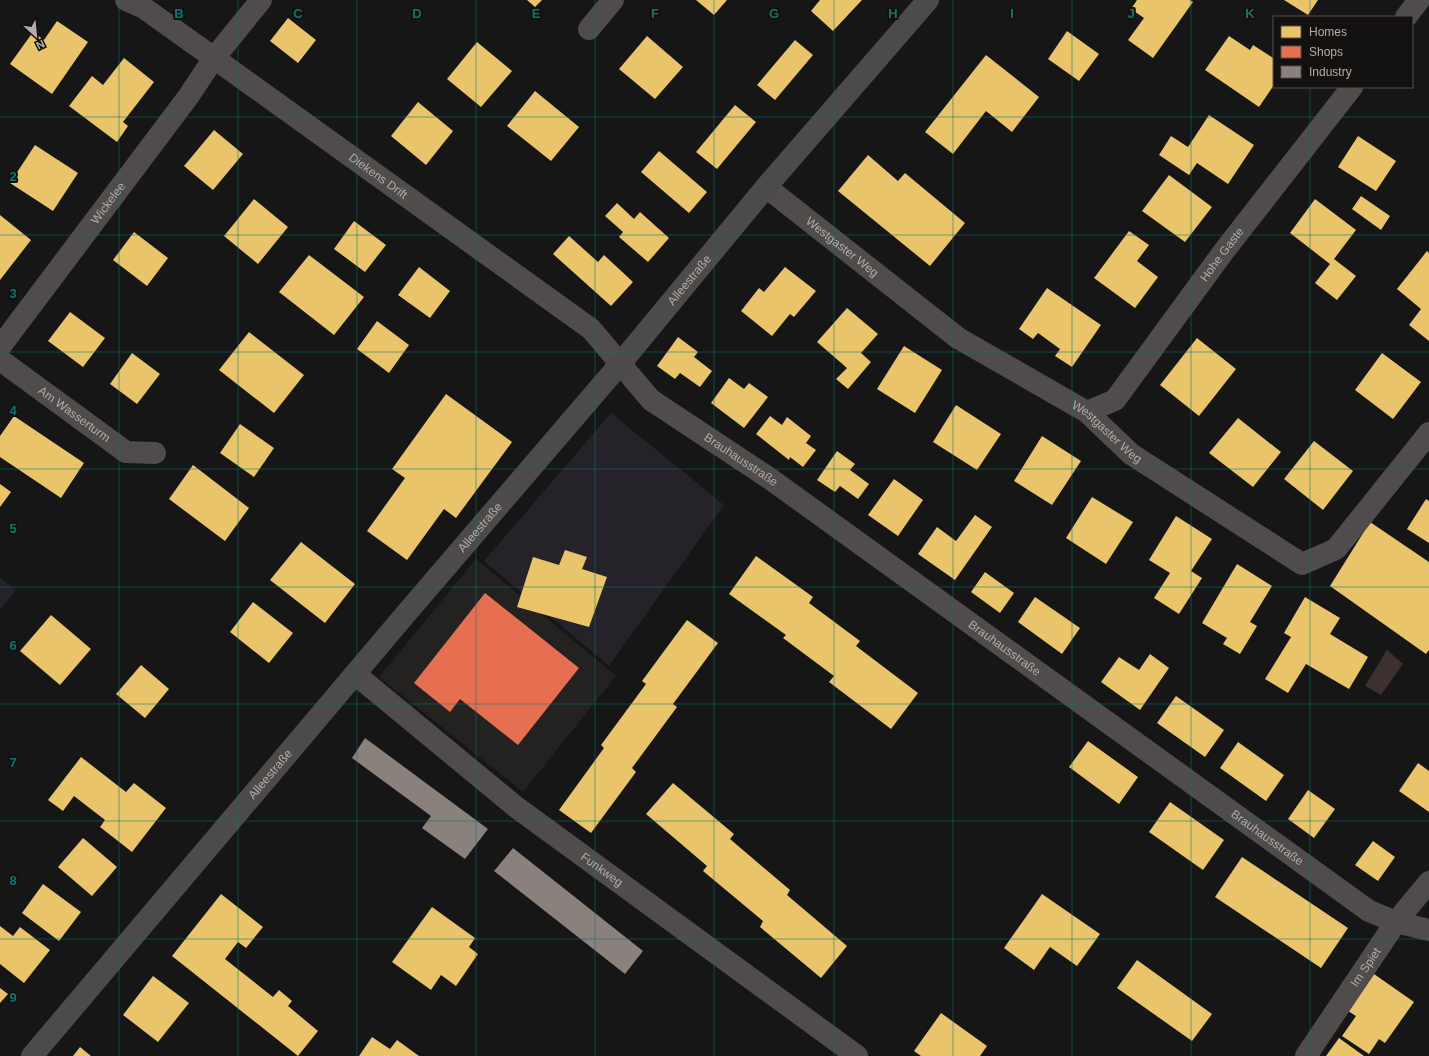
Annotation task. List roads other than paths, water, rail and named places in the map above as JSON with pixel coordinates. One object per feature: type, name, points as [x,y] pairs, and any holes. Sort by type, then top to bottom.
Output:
[{"type":"main road","name":"Alleestraße","points":[[32,1056],[355,674],[620,364],[766,188],[928,0]]},
{"type":"street","name":"Diekens Drift","points":[[126,0],[144,8],[591,329],[620,364]]},
{"type":"street","name":"Wickelee","points":[[0,347],[188,96],[214,58],[261,0]]},
{"type":"street","points":[[589,29],[613,0]]},
{"type":"street","points":[[1407,16],[1419,0]]},
{"type":"street","name":"Hohe Gaste","points":[[1087,412],[1115,400],[1224,252],[1351,88]]},
{"type":"street","name":"Westgaster Weg","points":[[766,188],[958,338],[1087,412],[1131,454],[1302,564],[1336,548],[1429,433]]},
{"type":"street","name":"Am Wasserturm","points":[[0,360],[126,452],[155,453]]},
{"type":"street","name":"Brauhausstraße","points":[[620,364],[651,400],[769,478],[1369,911],[1396,922],[1429,930]]},
{"type":"street","name":"Funkweg","points":[[355,674],[516,807],[856,1056]]},
{"type":"street","name":"Im Spiet","points":[[1306,1056],[1396,922],[1429,882]]}]
